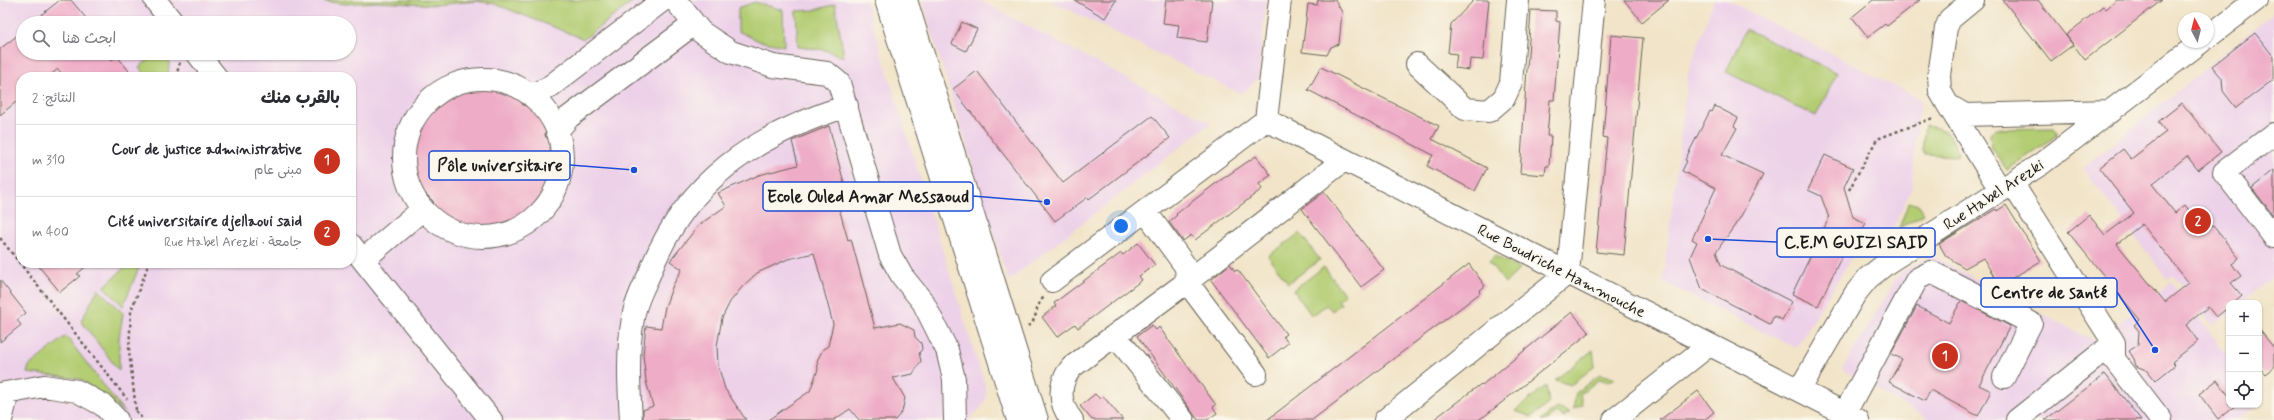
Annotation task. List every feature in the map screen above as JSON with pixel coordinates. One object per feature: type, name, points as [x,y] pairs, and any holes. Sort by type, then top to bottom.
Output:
[{"type":"street","points":[[155,0],[168,16]]},
{"type":"street","points":[[531,95],[548,88],[663,0]]},
{"type":"street","points":[[675,0],[701,32],[731,52],[773,66],[827,73],[839,83],[890,255],[902,276],[923,302],[947,350],[954,379],[955,420]]},
{"type":"street","points":[[886,0],[1015,410],[1000,420]]},
{"type":"street","points":[[906,0],[1037,420]]},
{"type":"street","points":[[1052,281],[1146,212],[1266,120],[1280,0]]},
{"type":"street","points":[[1417,64],[1465,109],[1489,111],[1504,98],[1511,83],[1518,0]]},
{"type":"street","points":[[1385,420],[1568,273],[1594,0]]},
{"type":"street","points":[[1973,0],[1950,19],[1946,28],[1939,75],[1940,90],[1949,108],[2006,187],[2114,343],[2114,359],[2161,420]]},
{"type":"street","points":[[2214,32],[2256,0]]},
{"type":"street","points":[[557,131],[569,117],[694,24]]},
{"type":"street","name":"Rue Habel Arezki","points":[[1800,389],[1855,294],[1868,278],[1887,263],[2006,187],[2112,111],[2193,48]]},
{"type":"street","points":[[194,60],[210,72]]},
{"type":"street","points":[[470,80],[491,80],[512,84],[531,95],[546,110],[557,131],[562,154],[560,178],[550,199],[535,218],[515,230],[493,236],[469,236],[447,229],[427,215],[413,196],[405,176],[403,155],[407,134],[413,121],[431,98],[449,86],[470,80]]},
{"type":"street","points":[[631,420],[629,357],[633,316],[656,256],[682,211],[704,184],[750,148],[810,118],[847,106]]},
{"type":"street","points":[[1949,108],[1965,115],[2112,111]]},
{"type":"street","name":"Rue Boudriche Hammouche","points":[[1266,120],[1852,416]]},
{"type":"street","points":[[2274,134],[2224,172],[2274,237]]},
{"type":"street","points":[[1072,420],[1065,412],[1061,397],[1066,374],[1072,367],[1187,282],[1344,160]]},
{"type":"street","points":[[423,209],[357,252],[491,420]]},
{"type":"street","points":[[1146,212],[1186,267],[1187,282],[1256,374]]},
{"type":"street","points":[[1852,416],[1917,279],[1931,272],[2031,323],[2004,377]]},
{"type":"street","points":[[1115,335],[1183,420]]},
{"type":"street","points":[[2017,420],[2114,343]]},
{"type":"street","points":[[1614,420],[1709,345]]},
{"type":"street","points":[[1,420],[4,394],[44,386],[77,391],[126,415]]},
{"type":"path","points":[[179,72],[187,60]]},
{"type":"path","points":[[1849,190],[1877,139],[1949,108]]},
{"type":"path","points":[[0,238],[16,260]]},
{"type":"path","points":[[21,268],[126,415],[143,420]]},
{"type":"path","points":[[126,415],[131,311],[148,268]]},
{"type":"path","points":[[1032,324],[1035,317],[1036,308],[1049,290],[1052,281]]},
{"type":"shaded area","points":[[0,0],[865,0],[986,390],[986,399],[981,408],[968,420],[0,420]]},
{"type":"shaded area","points":[[922,0],[979,0],[1211,123],[1008,281]]},
{"type":"shaded area","points":[[1049,0],[1266,0],[1258,79],[1246,90],[1239,93]]},
{"type":"shaded area","points":[[1714,0],[1727,0],[1921,100],[1917,124],[1912,187],[1891,233],[1852,257],[1796,348],[1663,282],[1688,73]]},
{"type":"shaded area","points":[[2274,13],[2274,276],[2245,300],[2226,300],[2226,314],[2212,326],[2173,275],[2167,279],[2083,168]]},
{"type":"shaded area","points":[[1932,256],[2095,342],[2171,282],[2226,353],[2226,408],[2254,408],[2237,420],[1931,420],[1842,370],[1900,272]]},
{"type":"green space","points":[[314,0],[635,0],[584,39],[495,4],[477,1],[434,5],[376,2],[345,4]]},
{"type":"green space","points":[[755,2],[783,10],[784,46],[759,41],[738,31],[738,8]]},
{"type":"green space","points":[[835,4],[844,57],[825,50],[798,47],[796,11],[815,10]]},
{"type":"green space","points":[[1746,29],[1837,73],[1816,116],[1726,72]]},
{"type":"green space","points":[[148,60],[169,60],[168,72],[143,72],[139,67]]},
{"type":"green space","points":[[1925,126],[1943,130],[1952,140],[1959,153],[1956,156],[1925,154],[1922,151]]},
{"type":"green space","points":[[2054,128],[2057,131],[2057,136],[2007,170],[1991,148],[1990,134],[1995,129]]},
{"type":"green space","points":[[1909,202],[1918,205],[1924,214],[1899,228]]},
{"type":"green space","points":[[1300,233],[1320,260],[1288,283],[1268,256]]},
{"type":"green space","points":[[1495,256],[1520,269],[1505,283],[1489,262]]},
{"type":"green space","points":[[1324,267],[1345,295],[1338,300],[1341,304],[1332,311],[1326,305],[1312,316],[1293,290]]},
{"type":"green space","points":[[124,268],[139,268],[123,306],[104,287]]},
{"type":"green space","points":[[98,289],[123,313],[119,338],[119,371],[81,321]]},
{"type":"green space","points":[[66,336],[125,413],[80,379],[27,373],[29,366]]},
{"type":"green space","points":[[1593,350],[1595,366],[1571,385],[1555,380]]},
{"type":"green space","points":[[1600,374],[1615,378],[1608,382],[1600,379],[1580,394],[1582,405],[1573,409],[1576,393]]},
{"type":"green space","points":[[1546,386],[1549,403],[1532,417],[1515,411]]},
{"type":"green space","points":[[1557,408],[1570,413],[1563,417],[1557,412],[1548,420],[1541,420]]},
{"type":"building","points":[[60,0],[71,0],[84,16],[40,16]]},
{"type":"building","points":[[1074,0],[1116,0],[1105,18]]},
{"type":"building","points":[[1166,0],[1212,0],[1207,42],[1177,38],[1179,25],[1163,23]]},
{"type":"building","points":[[1318,0],[1335,0],[1342,12],[1339,44],[1331,47],[1327,55],[1302,52],[1308,4],[1317,5]]},
{"type":"building","points":[[1474,0],[1489,0],[1483,60],[1470,59],[1469,70],[1455,68],[1457,54],[1448,53],[1451,24]]},
{"type":"building","points":[[1624,0],[1669,0],[1642,22]]},
{"type":"building","points":[[1873,0],[1920,0],[1887,26],[1885,24],[1868,37],[1852,17]]},
{"type":"building","points":[[2003,0],[2038,0],[2073,45],[2051,61]]},
{"type":"building","points":[[2117,0],[2162,0],[2085,60],[2066,35],[2103,6],[2106,9]]},
{"type":"building","points":[[1531,10],[1556,11],[1556,21],[1560,22],[1554,100],[1550,100],[1547,136],[1551,136],[1549,166],[1546,166],[1545,175],[1520,173]]},
{"type":"building","points":[[962,22],[977,29],[966,51],[952,44]]},
{"type":"building","points":[[2255,33],[2274,57],[2274,79],[2236,108],[2223,91],[2222,78],[2212,66]]},
{"type":"building","points":[[1611,35],[1643,38],[1624,255],[1596,252],[1607,138],[1603,137]]},
{"type":"building","points":[[16,36],[16,60],[120,60],[129,71],[60,72],[58,69],[54,72],[16,72],[16,102],[0,115],[0,49]]},
{"type":"building","points":[[1321,67],[1439,126],[1432,139],[1487,168],[1475,191],[1427,166],[1433,155],[1308,90]]},
{"type":"building","points":[[977,71],[1063,183],[1152,116],[1170,138],[1089,199],[1088,197],[1055,221],[953,89]]},
{"type":"building","points":[[479,88],[502,91],[519,98],[523,105],[531,107],[540,116],[546,127],[545,136],[551,142],[554,160],[549,183],[538,203],[520,218],[498,226],[475,227],[453,221],[435,208],[433,201],[421,189],[414,168],[415,145],[423,124],[437,106],[457,94]]},
{"type":"building","points":[[2182,103],[2221,152],[2198,170],[2187,156],[2152,184],[2175,213],[2185,205],[2194,217],[2200,212],[2239,258],[2232,264],[2241,276],[2231,283],[2242,296],[2237,300],[2226,300],[2226,309],[2216,317],[2208,307],[2186,325],[2198,341],[2172,362],[2175,365],[2155,381],[2146,370],[2136,366],[2129,351],[2138,345],[2139,331],[2134,325],[2140,320],[2068,232],[2089,215],[2105,235],[2134,213],[2099,168],[2123,149],[2131,159],[2166,132],[2158,122]],"holes":[[[2142,224],[2189,283],[2165,302],[2117,244]]]},
{"type":"building","points":[[1715,106],[1738,118],[1734,126],[1737,128],[1722,155],[1763,174],[1740,218],[1716,252],[1721,265],[1792,302],[1782,320],[1774,316],[1770,324],[1702,289],[1690,257],[1697,242],[1692,239],[1716,188],[1682,171],[1687,161],[1685,160],[1710,111],[1712,112]]},
{"type":"building","points":[[829,126],[848,198],[837,201],[848,240],[851,239],[875,328],[900,323],[914,330],[915,337],[921,343],[922,349],[919,353],[921,361],[913,374],[893,378],[905,398],[902,412],[895,420],[859,420],[850,409],[834,420],[768,420],[810,391],[818,369],[817,361],[823,349],[828,346],[833,324],[814,253],[788,259],[757,273],[743,286],[730,302],[722,318],[717,346],[718,365],[725,389],[746,420],[643,420],[643,410],[653,406],[646,381],[643,355],[646,326],[661,328],[665,307],[673,285],[682,269],[670,261],[699,225],[726,206],[718,193],[759,175],[798,165],[792,141]]},
{"type":"building","points":[[1825,155],[1853,168],[1844,187],[1853,217],[1866,223],[1858,238],[1850,239],[1818,306],[1792,294],[1829,218],[1821,196],[1808,190]]},
{"type":"building","points":[[1256,156],[1271,175],[1259,184],[1262,189],[1195,240],[1191,235],[1183,241],[1169,222],[1177,215],[1176,214],[1215,184]]},
{"type":"building","points":[[2274,170],[2274,216],[2252,188]]},
{"type":"building","points":[[1324,192],[1384,270],[1361,287],[1302,209]]},
{"type":"building","points":[[2006,205],[2041,261],[2009,280],[2029,291],[2022,304],[2006,296],[1983,258],[1965,268],[1946,256],[1939,244],[1996,209],[1997,211]]},
{"type":"building","points":[[1138,243],[1155,265],[1139,276],[1142,280],[1078,328],[1075,324],[1057,337],[1042,317],[1056,306],[1054,303],[1121,253],[1123,255]]},
{"type":"building","points":[[1230,264],[1235,271],[1238,270],[1286,334],[1283,336],[1288,343],[1269,358],[1211,280]]},
{"type":"building","points":[[1469,264],[1485,286],[1479,291],[1480,293],[1312,420],[1267,420]]},
{"type":"building","points":[[40,268],[84,268],[77,274],[80,276],[60,292]]},
{"type":"building","points":[[0,280],[26,313],[17,320],[21,325],[0,342]]},
{"type":"building","points":[[1961,301],[2010,326],[1979,385],[1991,391],[1978,416],[1930,390],[1925,401],[1889,382],[1902,359],[1891,354],[1917,306],[1949,323]]},
{"type":"building","points":[[1572,312],[1589,333],[1486,415],[1478,420],[1433,420],[1481,384],[1482,385]]},
{"type":"building","points":[[1152,325],[1156,330],[1159,327],[1216,405],[1213,407],[1217,413],[1207,420],[1198,420],[1137,336]]},
{"type":"building","points":[[2262,333],[2274,348],[2274,367],[2265,374],[2262,370]]},
{"type":"building","points":[[2105,374],[2141,420],[2045,420]]},
{"type":"building","points":[[2217,380],[2226,392],[2226,408],[2232,408],[2218,419],[2199,394]]},
{"type":"building","points":[[1698,391],[1714,412],[1704,420],[1660,420]]},
{"type":"building","points":[[1095,394],[1100,399],[1103,396],[1123,420],[1092,420],[1080,406]]},
{"type":"place","name":"Pôle universitaire","points":[[634,170]]},
{"type":"place","name":"Ecole Ouled Amar Messaoud","points":[[1047,202]]},
{"type":"place","name":"Cité universitaire djellaoui said","points":[[2198,221]]},
{"type":"place","name":"C.E.M GUIZI SAID","points":[[1708,239]]},
{"type":"place","name":"Centre de santé","points":[[2155,350]]},
{"type":"place","name":"Cour de justice administrative","points":[[1945,356]]}]
